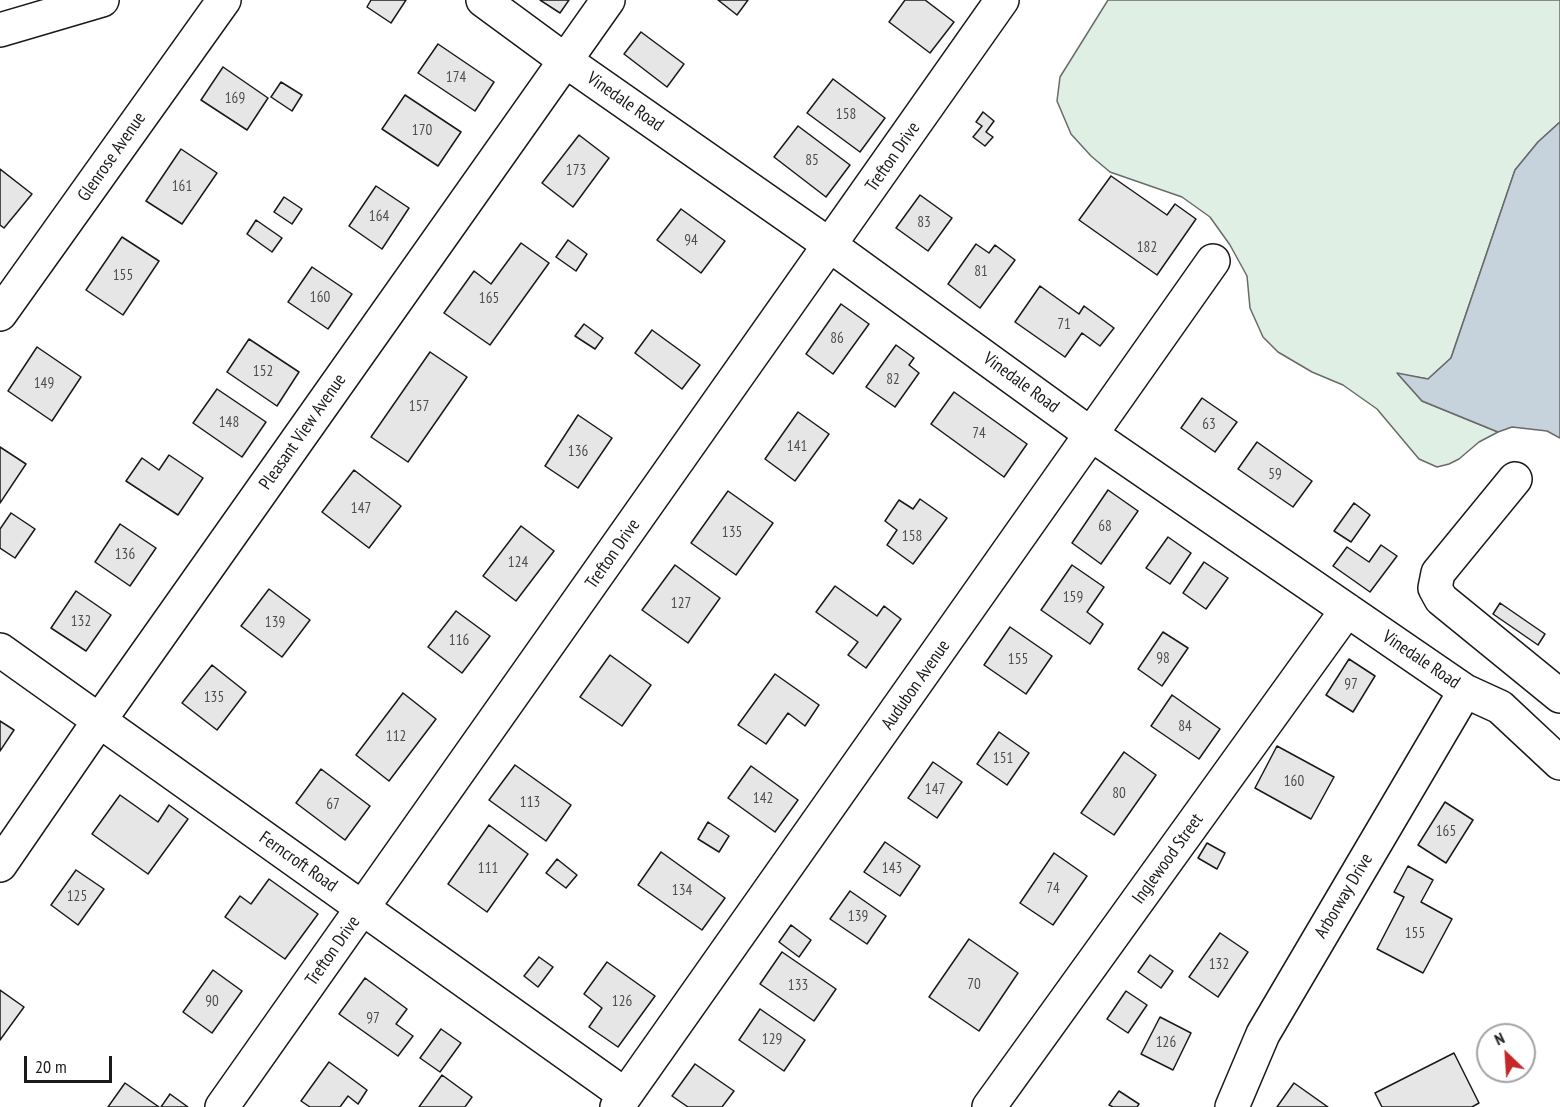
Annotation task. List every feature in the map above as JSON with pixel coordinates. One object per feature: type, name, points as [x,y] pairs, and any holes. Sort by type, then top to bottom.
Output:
[{"type":"street","points":[[0,30],[102,0]]},
{"type":"street","name":"Glenrose Avenue","points":[[0,314],[224,0]]},
{"type":"street","name":"Vinedale Road","points":[[483,0],[566,61],[831,246],[1092,435],[1465,691],[1500,707],[1560,763]]},
{"type":"street","name":"Pleasant View Avenue","points":[[0,865],[99,721],[608,0]]},
{"type":"street","name":"Trefton Drive","points":[[222,1107],[831,246],[1002,0]]},
{"type":"street","name":"Audubon Avenue","points":[[621,1101],[1213,261]]},
{"type":"street","points":[[1515,479],[1437,573],[1435,588],[1441,599],[1560,696]]},
{"type":"street","name":"Inglewood Street","points":[[989,1107],[1347,610]]},
{"type":"street","name":"Ferncroft Road","points":[[0,650],[363,908],[621,1101]]},
{"type":"street","name":"Arborway Drive","points":[[1232,1107],[1263,1034],[1465,691]]},
{"type":"street","points":[[1533,738],[1560,702]]},
{"type":"green space","points":[[1108,0],[1560,0],[1560,122],[1538,142],[1515,170],[1451,358],[1428,379],[1398,374],[1422,401],[1498,432],[1479,442],[1459,459],[1449,464],[1437,467],[1419,459],[1377,409],[1343,385],[1312,372],[1278,352],[1263,337],[1250,308],[1247,276],[1230,245],[1210,217],[1182,197],[1110,172],[1071,134],[1057,101],[1060,77]]},
{"type":"shaded area","points":[[1560,122],[1560,438],[1547,431],[1512,427],[1498,432],[1422,401],[1397,373],[1428,379],[1451,358],[1515,170],[1538,142]]},
{"type":"building","points":[[371,0],[406,0],[391,23],[367,7]]},
{"type":"building","points":[[540,0],[569,0],[560,13]]},
{"type":"building","points":[[718,0],[748,0],[737,15]]},
{"type":"building","points":[[905,0],[925,0],[954,22],[930,53],[889,22]]},
{"type":"building","points":[[641,32],[684,64],[667,87],[624,54]]},
{"type":"building","points":[[438,44],[494,82],[475,111],[418,73]]},
{"type":"building","points":[[223,67],[268,98],[247,130],[201,100]]},
{"type":"building","points":[[833,79],[885,118],[860,152],[807,113]]},
{"type":"building","points":[[281,82],[302,95],[292,111],[271,97]]},
{"type":"building","points":[[405,95],[461,132],[438,166],[382,129]]},
{"type":"building","points":[[983,112],[994,121],[986,132],[993,137],[985,146],[973,137],[982,126],[976,122]]},
{"type":"building","points":[[798,126],[850,165],[826,197],[774,157]]},
{"type":"building","points":[[579,135],[609,158],[573,207],[542,183]]},
{"type":"building","points":[[181,149],[217,173],[182,224],[146,201]]},
{"type":"building","points":[[0,169],[32,194],[4,228],[0,225]]},
{"type":"building","points":[[1111,176],[1167,215],[1175,204],[1196,219],[1157,275],[1079,220]]},
{"type":"building","points":[[376,186],[409,208],[382,249],[349,226]]},
{"type":"building","points":[[920,195],[952,218],[928,251],[896,228]]},
{"type":"building","points":[[284,197],[302,209],[292,224],[274,212]]},
{"type":"building","points":[[681,209],[725,241],[701,273],[657,240]]},
{"type":"building","points":[[256,220],[282,238],[272,252],[247,234]]},
{"type":"building","points":[[122,237],[159,261],[123,315],[86,290]]},
{"type":"building","points":[[568,240],[587,254],[576,271],[556,257]]},
{"type":"building","points":[[521,243],[549,263],[490,345],[444,313],[474,271],[491,284]]},
{"type":"building","points":[[976,244],[989,253],[995,245],[1015,260],[980,308],[948,284]]},
{"type":"building","points":[[312,267],[352,294],[328,329],[288,302]]},
{"type":"building","points":[[1040,286],[1079,314],[1084,306],[1114,328],[1100,346],[1082,333],[1065,357],[1015,322]]},
{"type":"building","points":[[841,304],[869,324],[833,374],[806,354]]},
{"type":"building","points":[[584,324],[603,338],[595,349],[575,336]]},
{"type":"building","points":[[652,330],[700,365],[682,389],[635,353]]},
{"type":"building","points":[[249,339],[299,372],[277,406],[227,372]]},
{"type":"building","points":[[896,345],[914,358],[909,365],[919,373],[895,407],[866,387]]},
{"type":"building","points":[[37,347],[81,377],[52,421],[8,391]]},
{"type":"building","points":[[430,352],[467,377],[408,462],[371,437]]},
{"type":"building","points":[[217,389],[266,422],[242,457],[193,423]]},
{"type":"building","points":[[954,392],[1027,444],[1004,477],[931,424]]},
{"type":"building","points":[[1202,398],[1237,422],[1215,452],[1181,428]]},
{"type":"building","points":[[798,412],[829,434],[795,481],[765,459]]},
{"type":"building","points":[[578,415],[612,438],[578,488],[545,466]]},
{"type":"building","points":[[1257,442],[1312,481],[1293,507],[1238,469]]},
{"type":"building","points":[[0,447],[26,464],[0,503]]},
{"type":"building","points":[[169,455],[203,478],[178,515],[126,481],[142,458],[159,470]]},
{"type":"building","points":[[354,470],[401,506],[369,548],[322,512]]},
{"type":"building","points":[[1108,490],[1138,511],[1101,564],[1072,543]]},
{"type":"building","points":[[728,491],[773,523],[736,575],[691,543]]},
{"type":"building","points":[[920,499],[947,518],[913,564],[887,545],[897,530],[885,521],[899,500],[913,509]]},
{"type":"building","points":[[1354,503],[1370,515],[1351,542],[1334,531]]},
{"type":"building","points":[[11,513],[35,529],[15,558],[0,548],[0,529]]},
{"type":"building","points":[[120,524],[156,548],[130,586],[95,562]]},
{"type":"building","points":[[521,526],[554,551],[516,601],[483,576]]},
{"type":"building","points":[[1168,537],[1191,553],[1170,584],[1146,568]]},
{"type":"building","points":[[1381,545],[1397,556],[1370,592],[1333,566],[1347,547],[1369,562]]},
{"type":"building","points":[[1204,562],[1228,578],[1206,609],[1183,593]]},
{"type":"building","points":[[675,565],[720,598],[688,643],[642,610]]},
{"type":"building","points":[[1072,565],[1104,587],[1087,612],[1103,624],[1090,644],[1041,610]]},
{"type":"building","points":[[835,586],[877,616],[884,606],[901,619],[866,668],[848,655],[858,642],[816,612]]},
{"type":"building","points":[[269,589],[310,620],[282,657],[241,626]]},
{"type":"building","points":[[76,591],[111,615],[86,651],[51,628]]},
{"type":"building","points":[[1500,603],[1545,634],[1538,645],[1493,614]]},
{"type":"building","points":[[456,611],[490,636],[462,673],[428,647]]},
{"type":"building","points":[[1010,627],[1052,656],[1026,694],[984,665]]},
{"type":"building","points":[[1163,632],[1188,648],[1162,686],[1138,669]]},
{"type":"building","points":[[610,655],[651,685],[622,726],[580,697]]},
{"type":"building","points":[[1349,659],[1375,676],[1353,712],[1326,695]]},
{"type":"building","points":[[212,665],[246,692],[217,730],[182,703]]},
{"type":"building","points":[[775,674],[819,705],[805,726],[788,713],[766,744],[738,725]]},
{"type":"building","points":[[403,693],[436,719],[389,781],[356,755]]},
{"type":"building","points":[[1172,695],[1220,729],[1199,759],[1151,726]]},
{"type":"building","points":[[0,721],[14,730],[0,751]]},
{"type":"building","points":[[999,732],[1029,753],[1007,785],[977,764]]},
{"type":"building","points":[[1277,746],[1334,777],[1311,819],[1255,788]]},
{"type":"building","points":[[1124,752],[1156,775],[1114,835],[1081,813]]},
{"type":"building","points":[[933,762],[962,782],[937,818],[908,798]]},
{"type":"building","points":[[515,765],[571,805],[546,841],[489,800]]},
{"type":"building","points":[[751,766],[798,800],[775,832],[728,798]]},
{"type":"building","points":[[321,769],[370,806],[345,840],[296,803]]},
{"type":"building","points":[[120,795],[158,822],[169,805],[188,819],[148,874],[92,834]]},
{"type":"building","points":[[1445,802],[1473,820],[1446,863],[1418,845]]},
{"type":"building","points":[[708,822],[729,836],[719,852],[698,839]]},
{"type":"building","points":[[489,825],[528,854],[487,912],[448,884]]},
{"type":"building","points":[[885,842],[920,866],[900,896],[864,872]]},
{"type":"building","points":[[1207,843],[1225,853],[1217,869],[1198,858]]},
{"type":"building","points":[[661,852],[725,898],[702,930],[638,885]]},
{"type":"building","points":[[1054,853],[1087,876],[1053,925],[1020,903]]},
{"type":"building","points":[[557,859],[577,875],[566,888],[546,873]]},
{"type":"building","points":[[1408,866],[1433,880],[1421,902],[1452,919],[1423,973],[1377,949],[1404,897],[1394,892]]},
{"type":"building","points":[[76,870],[104,889],[78,925],[51,905]]},
{"type":"building","points":[[269,879],[318,914],[285,959],[225,917],[240,896],[251,904]]},
{"type":"building","points":[[850,891],[886,916],[867,944],[830,919]]},
{"type":"building","points":[[791,925],[811,940],[799,957],[779,942]]},
{"type":"building","points":[[1220,933],[1248,952],[1218,997],[1189,977]]},
{"type":"building","points":[[969,939],[1018,973],[979,1031],[929,997]]},
{"type":"building","points":[[782,952],[836,989],[814,1021],[760,984]]},
{"type":"building","points":[[1150,955],[1173,971],[1161,988],[1138,972]]},
{"type":"building","points":[[539,957],[553,967],[538,987],[524,976]]},
{"type":"building","points":[[607,962],[655,996],[618,1047],[589,1027],[602,1008],[584,994]]},
{"type":"building","points":[[213,970],[242,991],[212,1033],[183,1012]]},
{"type":"building","points":[[365,978],[407,1009],[396,1024],[413,1036],[398,1056],[339,1014]]},
{"type":"building","points":[[0,990],[24,1007],[0,1040]]},
{"type":"building","points":[[1126,991],[1147,1005],[1128,1033],[1107,1019]]},
{"type":"building","points":[[760,1009],[805,1040],[784,1071],[739,1040]]},
{"type":"building","points":[[1160,1017],[1191,1033],[1173,1070],[1141,1054]]},
{"type":"building","points":[[441,1029],[461,1043],[440,1072],[420,1058]]},
{"type":"building","points":[[1454,1053],[1479,1103],[1472,1107],[1382,1107],[1375,1093]]},
{"type":"building","points":[[329,1062],[367,1090],[358,1104],[348,1096],[340,1107],[310,1107],[301,1101]]},
{"type":"building","points":[[695,1064],[734,1091],[722,1107],[688,1107],[672,1096]]},
{"type":"building","points":[[442,1075],[472,1097],[465,1107],[419,1107]]},
{"type":"building","points":[[125,1083],[159,1107],[108,1107]]},
{"type":"building","points":[[1294,1083],[1328,1107],[1277,1107]]},
{"type":"building","points":[[1119,1091],[1139,1104],[1137,1107],[1109,1105]]},
{"type":"building","points":[[170,1094],[188,1107],[161,1107]]}]
